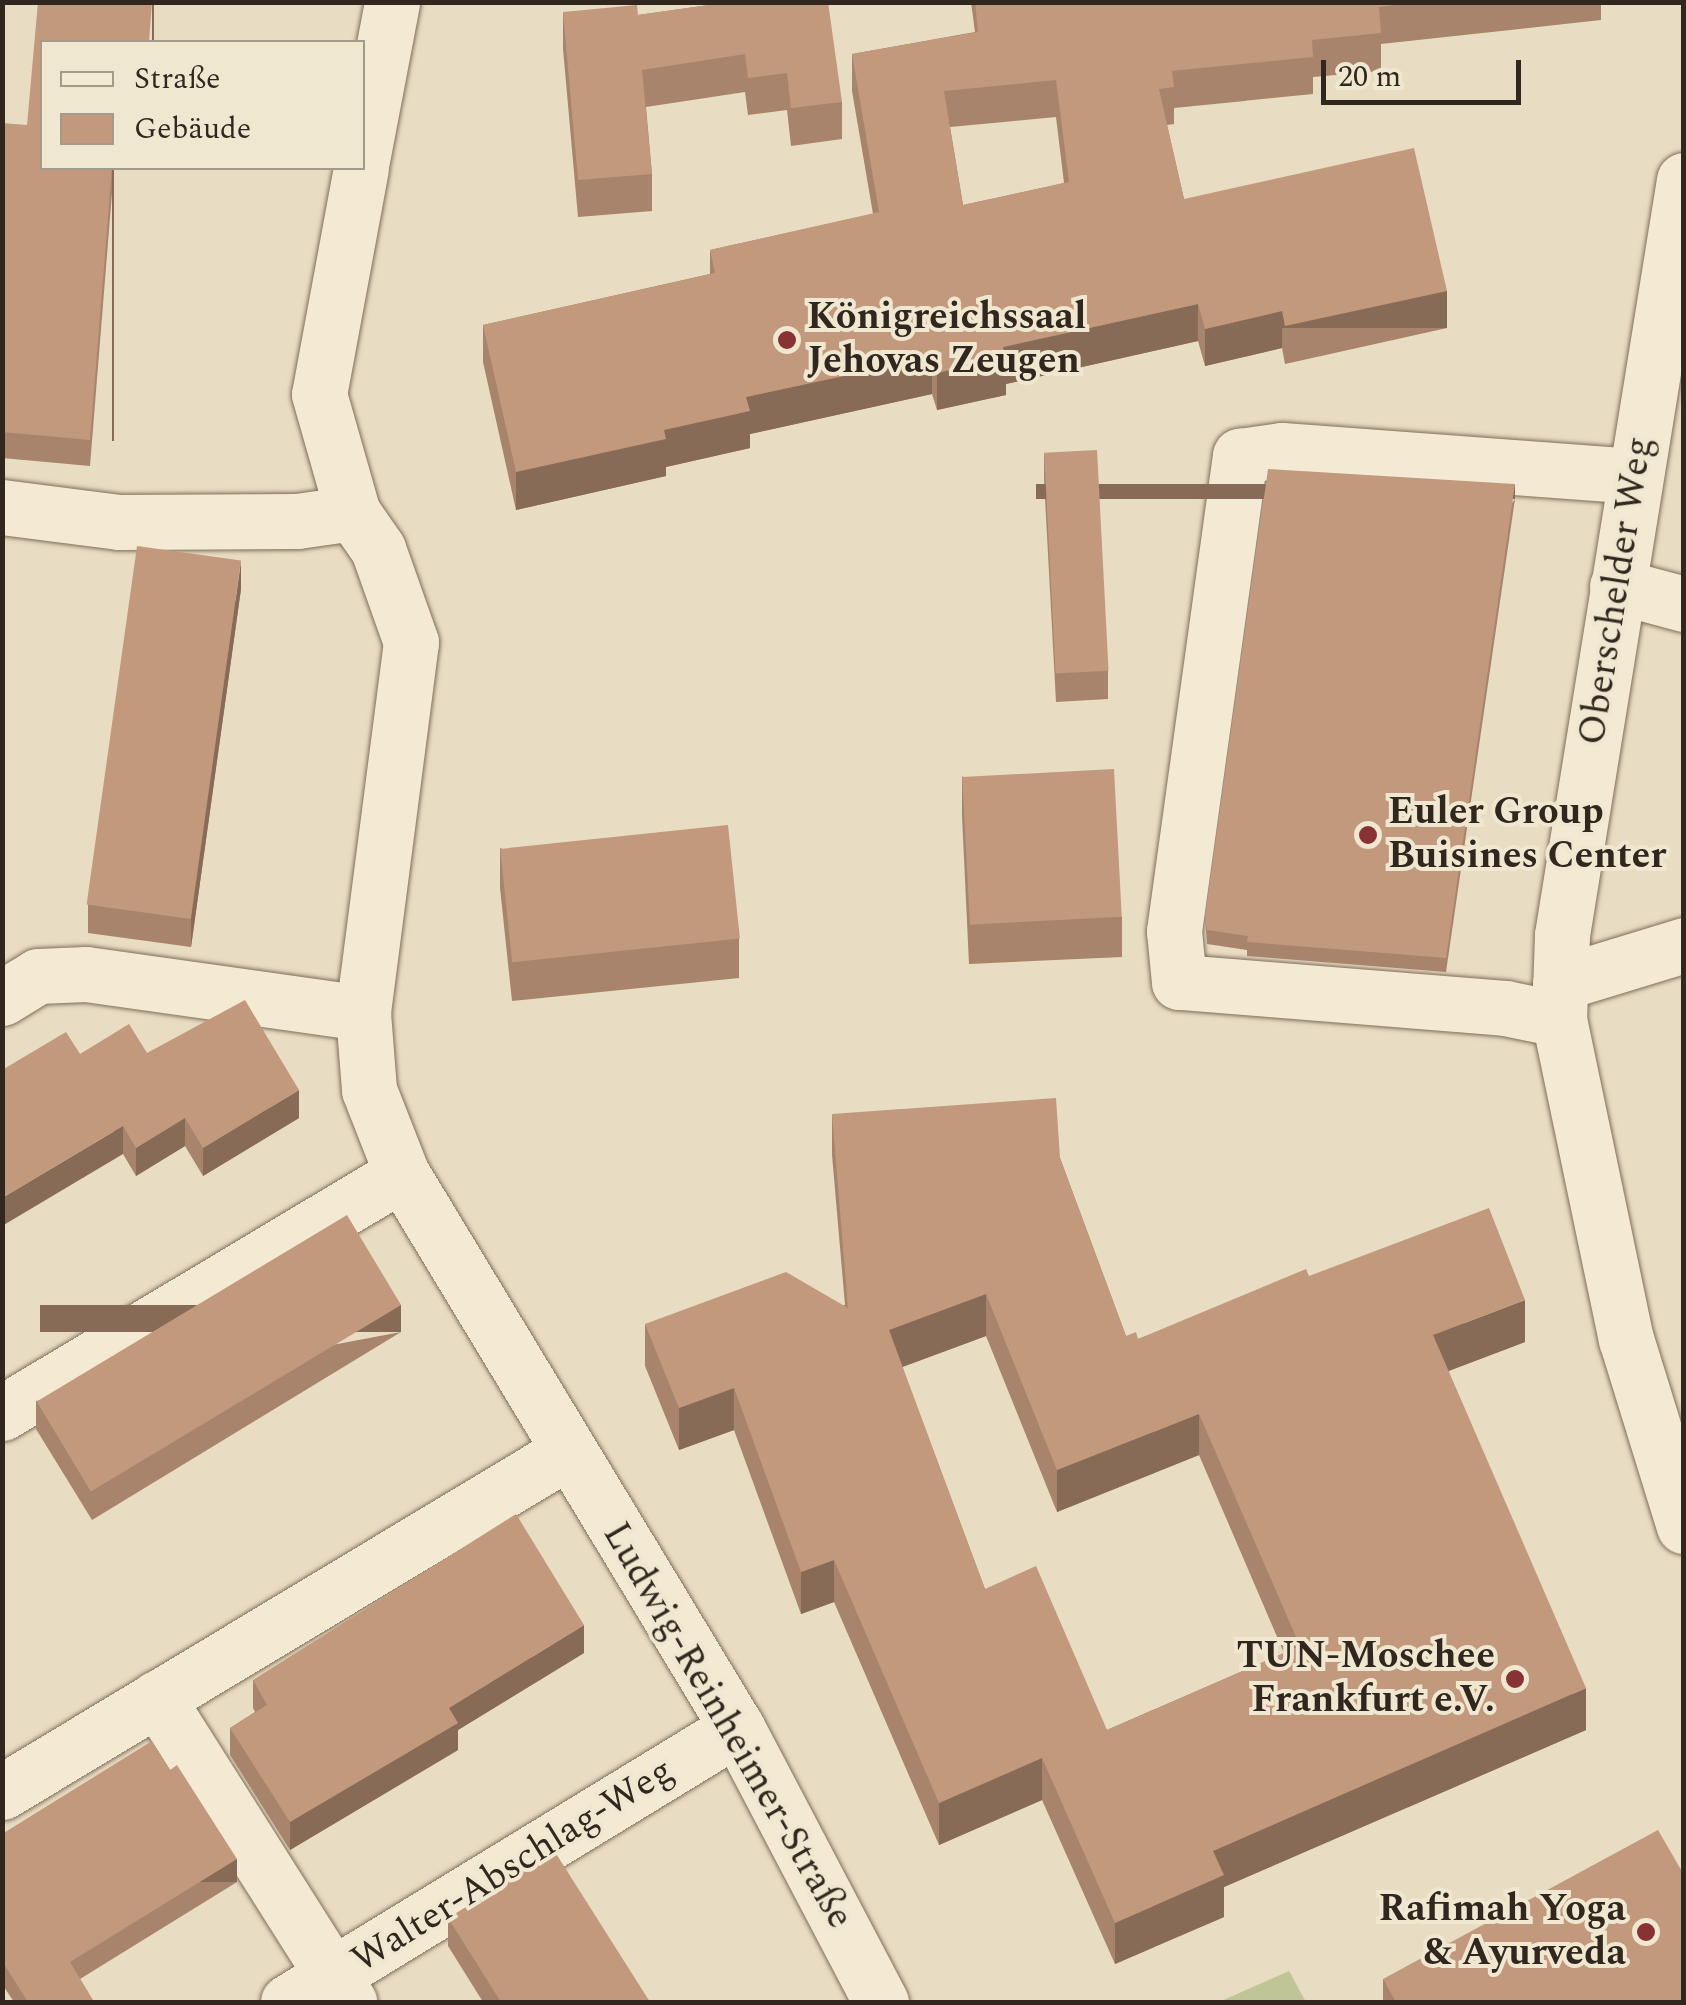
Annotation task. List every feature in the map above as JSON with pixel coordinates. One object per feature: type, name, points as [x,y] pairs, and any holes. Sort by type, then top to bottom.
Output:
[{"type":"street","points":[[365,144],[392,2]]},
{"type":"street","name":"Ludwig-Reinheimer-Straße","points":[[361,170],[319,394],[353,513],[378,548],[411,642],[363,1013],[369,1090],[402,1174],[737,1728],[882,2002]]},
{"type":"street","name":"Oberschelder Weg","points":[[1682,197],[1616,586],[1560,1001],[1626,1339],[1684,1526]]},
{"type":"street","points":[[1634,476],[1282,450],[1240,456],[1176,911],[1179,982],[1504,1008],[1560,1001],[1684,945]]},
{"type":"street","points":[[2,507],[119,522],[297,521],[353,513]]},
{"type":"street","points":[[1616,586],[1684,604]]},
{"type":"street","points":[[2,998],[38,976],[86,974],[363,1013]]},
{"type":"street","points":[[2,1412],[402,1174]]},
{"type":"street","points":[[2,1792],[569,1451]]},
{"type":"street","points":[[158,1698],[323,1994]]},
{"type":"street","name":"Walter-Abschlag-Weg","points":[[323,1994],[737,1728]]},
{"type":"green space","points":[[1289,1971],[1306,2002],[1219,2002]]},
{"type":"building","points":[[38,2],[152,2],[149,40],[40,40],[40,170],[112,170],[90,440],[2,432],[2,123],[27,125]]},
{"type":"building","points":[[730,2],[828,2],[842,102],[791,108],[787,73],[748,78],[745,54],[642,70],[652,174],[578,180],[563,12],[637,5],[638,15]]},
{"type":"building","points":[[975,2],[1421,2],[1379,7],[1381,33],[1312,40],[1313,57],[1172,71],[1174,87],[1159,89],[1184,199],[1414,148],[1447,291],[1285,326],[1282,311],[1205,329],[1198,304],[1003,347],[1006,358],[937,373],[932,357],[746,397],[750,411],[664,430],[666,439],[516,472],[483,325],[715,273],[710,250],[879,212],[852,54],[978,32]],"holes":[[[1056,80],[1069,182],[963,205],[944,91]]]},
{"type":"building","points":[[1097,450],[1109,671],[1056,673],[1044,453]]},
{"type":"building","points":[[1268,469],[1515,484],[1446,958],[1247,942],[1248,936],[1207,930],[1205,917]]},
{"type":"building","points":[[137,546],[241,561],[191,919],[87,904]]},
{"type":"building","points":[[1114,769],[1122,917],[970,925],[962,777]]},
{"type":"building","points":[[728,825],[740,938],[512,962],[500,849]]},
{"type":"building","points":[[245,1000],[299,1090],[203,1148],[185,1118],[136,1148],[123,1126],[2,1198],[2,1070],[66,1032],[80,1054],[129,1024],[147,1053]]},
{"type":"building","points":[[1056,1098],[1060,1158],[1126,1336],[1136,1332],[1138,1339],[1306,1269],[1309,1276],[1489,1208],[1525,1300],[1433,1335],[1586,1688],[1213,1851],[1224,1875],[1115,1923],[1042,1758],[939,1803],[834,1560],[801,1572],[734,1388],[679,1408],[645,1324],[786,1272],[848,1308],[832,1114]],"holes":[[[986,1294],[1057,1470],[1199,1414],[1300,1646],[1107,1730],[1036,1566],[985,1589],[889,1330]]]},
{"type":"building","points":[[347,1215],[401,1305],[91,1491],[37,1401]]},
{"type":"building","points":[[516,1514],[584,1625],[449,1708],[458,1723],[290,1822],[230,1728],[267,1705],[253,1680]]},
{"type":"building","points":[[152,1741],[170,1770],[177,1765],[237,1859],[70,1962],[94,2002],[28,2002],[2,1961],[2,1834]]},
{"type":"building","points":[[1658,1830],[1684,1875],[1684,2002],[1396,2002],[1383,1979]]},
{"type":"building","points":[[555,1852],[650,2002],[501,2002],[448,1918]]},
{"type":"place","name":"Königreichssaal Jehovas Zeugen","points":[[787,340]]},
{"type":"place","name":"Euler Group Buisines Center","points":[[1368,835]]},
{"type":"place","name":"TUN-Moschee Frankfurt e.V.","points":[[1515,1679]]},
{"type":"place","name":"Rafimah Yoga & Ayurveda","points":[[1646,1932]]}]
